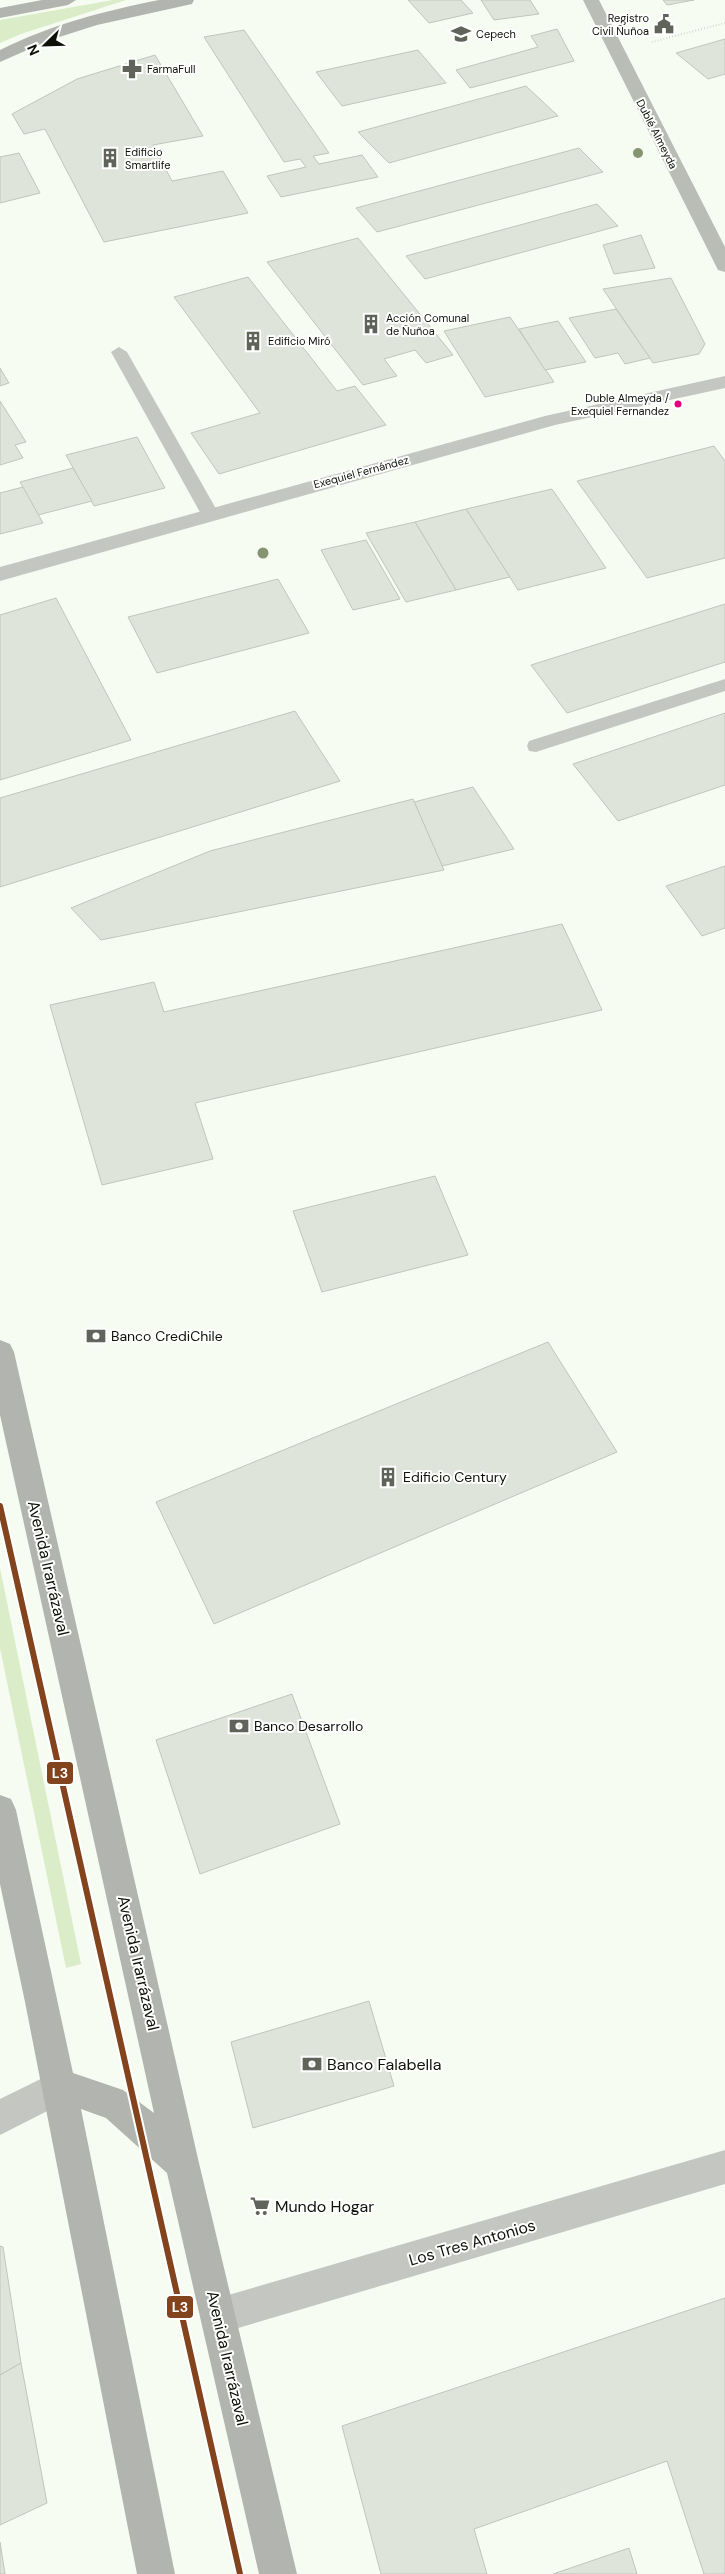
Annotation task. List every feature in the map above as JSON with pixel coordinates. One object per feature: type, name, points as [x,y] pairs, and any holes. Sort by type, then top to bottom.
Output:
[{"type":"main road","points":[[1,11],[68,0]]},
{"type":"main road","points":[[0,56],[68,28],[128,12],[186,0]]},
{"type":"main road","name":"Dublé Almeyda","points":[[591,0],[615,51],[725,266]]},
{"type":"main road","name":"Avenida Irarrázaval","points":[[0,1352],[139,1964],[182,2163],[278,2574]]},
{"type":"main road","points":[[0,1810],[59,2087],[156,2574]]},
{"type":"main road","points":[[59,2087],[89,2094],[117,2106],[141,2124],[182,2163]]},
{"type":"street","name":"Exequiel Fernández","points":[[0,574],[552,420],[627,401],[725,382]]},
{"type":"street","points":[[0,2118],[59,2087]]},
{"type":"street","name":"Los Tres Antonios","points":[[218,2316],[725,2167]]},
{"type":"lane","points":[[119,352],[210,514]]},
{"type":"lane","points":[[536,746],[725,685]]},
{"type":"path","points":[[615,51],[725,23]]},
{"type":"green space","points":[[113,0],[126,0],[21,34],[0,43],[0,20]]},
{"type":"green space","points":[[0,1568],[81,1964],[66,1968],[0,1648]]},
{"type":"building","points":[[408,0],[461,0],[473,13],[429,23]]},
{"type":"building","points":[[481,0],[530,0],[539,14],[494,20]]},
{"type":"building","points":[[663,0],[694,0],[667,5]]},
{"type":"building","points":[[557,29],[574,61],[470,88],[456,70],[538,47],[531,36]]},
{"type":"building","points":[[244,30],[329,153],[313,156],[319,164],[362,155],[378,177],[281,197],[267,176],[306,167],[300,159],[284,162],[204,37]]},
{"type":"building","points":[[725,39],[725,74],[708,79],[676,53]]},
{"type":"building","points":[[418,50],[446,83],[342,106],[316,72]]},
{"type":"building","name":"Edificio Smartlife","points":[[155,55],[203,136],[153,145],[172,181],[223,171],[248,213],[104,242],[45,129],[24,134],[12,114],[77,79]]},
{"type":"building","points":[[526,86],[558,116],[389,163],[358,132]]},
{"type":"building","points":[[579,148],[603,172],[377,232],[356,208]]},
{"type":"building","points":[[19,153],[40,193],[0,203],[0,157]]},
{"type":"building","points":[[597,204],[618,226],[425,279],[406,256]]},
{"type":"building","points":[[641,235],[655,268],[614,274],[603,245]]},
{"type":"building","name":"Acción Comunal de Ñuñoa","points":[[358,238],[453,355],[426,363],[415,350],[384,359],[397,376],[363,385],[267,262]]},
{"type":"building","name":"Edificio Miró","points":[[248,277],[337,391],[355,386],[386,425],[219,474],[191,433],[260,413],[174,297]]},
{"type":"building","points":[[671,278],[705,344],[699,354],[653,363],[603,289]]},
{"type":"building","points":[[616,309],[650,358],[625,364],[618,353],[595,358],[569,318]]},
{"type":"building","points":[[510,317],[554,382],[485,397],[444,331]]},
{"type":"building","points":[[558,321],[586,362],[545,370],[519,329]]},
{"type":"building","points":[[0,368],[9,383],[0,386]]},
{"type":"building","points":[[0,401],[26,442],[15,445],[23,458],[0,465]]},
{"type":"building","points":[[137,437],[165,488],[94,506],[66,455]]},
{"type":"building","points":[[714,446],[725,461],[725,558],[647,578],[577,481]]},
{"type":"building","points":[[73,468],[92,501],[38,515],[20,482]]},
{"type":"building","points":[[23,487],[43,523],[0,534],[0,493]]},
{"type":"building","points":[[552,489],[606,568],[518,590],[466,509]]},
{"type":"building","points":[[466,509],[510,577],[456,590],[415,522]]},
{"type":"building","points":[[415,522],[456,590],[406,602],[366,533]]},
{"type":"building","points":[[366,540],[400,599],[353,610],[321,550]]},
{"type":"building","points":[[278,579],[309,633],[157,673],[128,617]]},
{"type":"building","points":[[56,598],[131,740],[0,780],[0,615]]},
{"type":"building","points":[[725,604],[725,662],[567,713],[531,665]]},
{"type":"building","points":[[295,711],[340,781],[0,887],[0,798]]},
{"type":"building","points":[[725,713],[725,785],[618,821],[573,764]]},
{"type":"building","points":[[473,787],[514,849],[442,866],[414,802]]},
{"type":"building","points":[[413,799],[444,870],[101,940],[71,908],[210,851]]},
{"type":"building","points":[[725,866],[725,928],[702,936],[666,886]]},
{"type":"building","points":[[562,924],[602,1010],[195,1103],[213,1159],[102,1185],[50,1005],[154,982],[164,1012]]},
{"type":"building","points":[[435,1176],[468,1255],[322,1292],[293,1211]]},
{"type":"building","name":"Edificio Century","points":[[548,1342],[617,1452],[214,1624],[156,1502]]},
{"type":"building","points":[[292,1694],[340,1824],[200,1874],[156,1740]]},
{"type":"building","name":"Banco Falabella","points":[[369,2001],[394,2086],[253,2128],[231,2042]]},
{"type":"building","points":[[0,2246],[3,2247],[21,2363],[0,2375]]},
{"type":"building","points":[[725,2298],[725,2574],[704,2574],[667,2461],[474,2529],[487,2574],[381,2574],[342,2426]]},
{"type":"building","points":[[21,2363],[47,2503],[0,2525],[0,2375]]},
{"type":"building","points":[[0,2542],[5,2574],[0,2574]]},
{"type":"building","points":[[629,2548],[637,2574],[553,2574]]},
{"type":"transit line","name":"L3","points":[[0,1506],[240,2574]]},
{"type":"place","name":"Registro Civil Ñuñoa","points":[[664,24]]},
{"type":"place","name":"Cepech","points":[[461,34]]},
{"type":"place","name":"FarmaFull","points":[[132,69]]},
{"type":"place","name":"Edificio Smartlife","points":[[110,158]]},
{"type":"place","name":"Acción Comunal de Ñuñoa","points":[[371,324]]},
{"type":"place","name":"Edificio Miró","points":[[253,341]]},
{"type":"place","name":"Duble Almeyda / Exequiel Fernandez","points":[[678,404]]},
{"type":"place","name":"Banco CrediChile","points":[[96,1336]]},
{"type":"place","name":"Edificio Century","points":[[388,1477]]},
{"type":"place","name":"Banco Desarrollo","points":[[239,1726]]},
{"type":"place","name":"Banco Falabella","points":[[312,2064]]},
{"type":"place","name":"Mundo Hogar","points":[[260,2206]]}]
